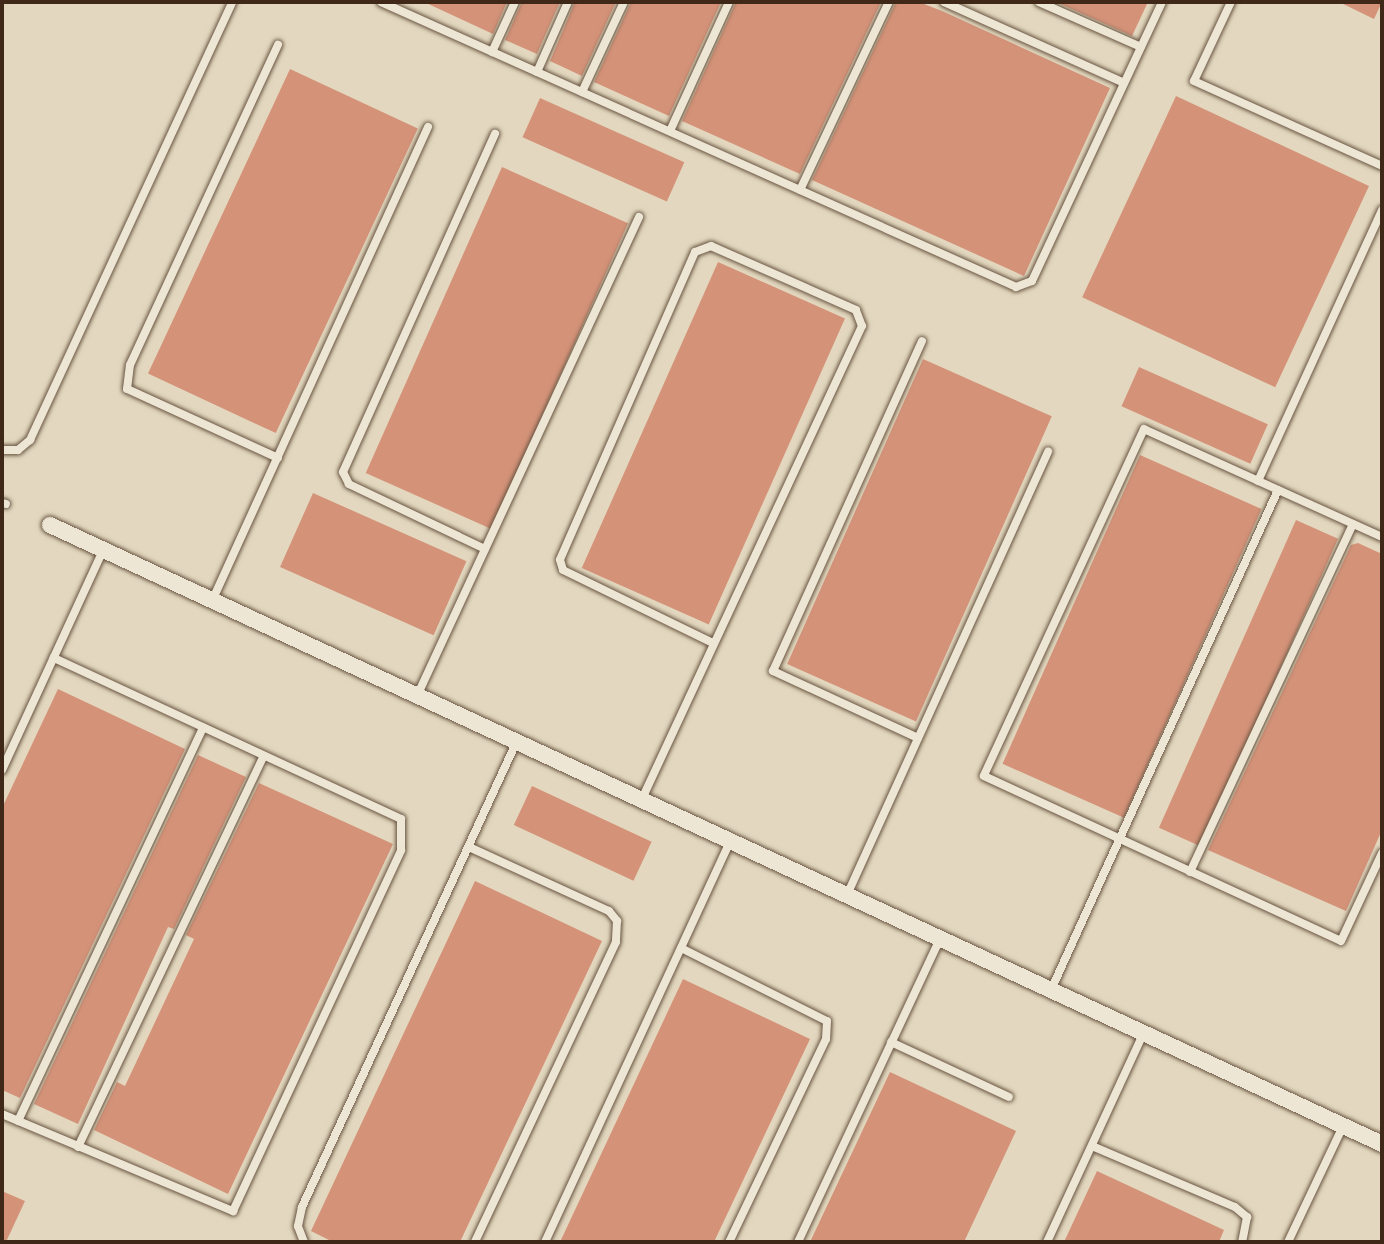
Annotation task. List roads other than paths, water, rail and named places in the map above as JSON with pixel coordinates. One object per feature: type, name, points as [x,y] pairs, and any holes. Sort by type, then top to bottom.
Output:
[{"type":"street","points":[[50,525],[1382,1144]]},
{"type":"lane","points":[[2,450],[18,450],[30,440],[232,2]]},
{"type":"lane","points":[[381,2],[398,5],[492,52],[1016,287],[1032,281],[1161,2]]},
{"type":"lane","points":[[492,52],[515,2]]},
{"type":"lane","points":[[537,72],[568,2]]},
{"type":"lane","points":[[582,92],[624,2]]},
{"type":"lane","points":[[670,131],[729,2]]},
{"type":"lane","points":[[800,190],[889,2]]},
{"type":"lane","points":[[944,2],[1124,83]]},
{"type":"lane","points":[[1039,2],[1141,47]]},
{"type":"lane","points":[[1231,2],[1194,81],[1382,166]]},
{"type":"lane","points":[[278,44],[130,365],[127,389],[278,458]]},
{"type":"lane","points":[[212,602],[428,127]]},
{"type":"lane","points":[[485,549],[349,484],[343,472],[495,134]]},
{"type":"lane","points":[[1258,481],[1382,210]]},
{"type":"lane","points":[[417,697],[639,217]]},
{"type":"lane","points":[[641,801],[862,326],[856,310],[711,246],[695,252],[560,560],[563,570],[713,643]]},
{"type":"lane","points":[[918,738],[773,671],[922,341]]},
{"type":"lane","points":[[1382,537],[1144,429],[984,776],[1341,941],[1382,853]]},
{"type":"lane","points":[[846,896],[1048,451]]},
{"type":"lane","points":[[1051,991],[1278,490]]},
{"type":"lane","points":[[1190,872],[1353,524]]},
{"type":"lane","points":[[2,770],[103,550]]},
{"type":"lane","points":[[2,1114],[225,1212],[236,1206],[401,850],[404,830],[401,819],[54,658]]},
{"type":"lane","points":[[18,1121],[203,727]]},
{"type":"lane","points":[[304,1242],[298,1226],[302,1207],[516,743]]},
{"type":"lane","points":[[78,1147],[264,756]]},
{"type":"lane","points":[[545,1242],[730,842]]},
{"type":"lane","points":[[469,847],[609,911],[617,921],[616,942],[475,1242]]},
{"type":"lane","points":[[798,1242],[940,939]]},
{"type":"lane","points":[[681,948],[827,1021],[826,1039],[729,1242]]},
{"type":"lane","points":[[1047,1242],[1143,1034]]},
{"type":"lane","points":[[891,1042],[1009,1097]]},
{"type":"lane","points":[[1288,1242],[1343,1126]]},
{"type":"lane","points":[[1092,1146],[1235,1207],[1247,1217],[1242,1242]]}]
